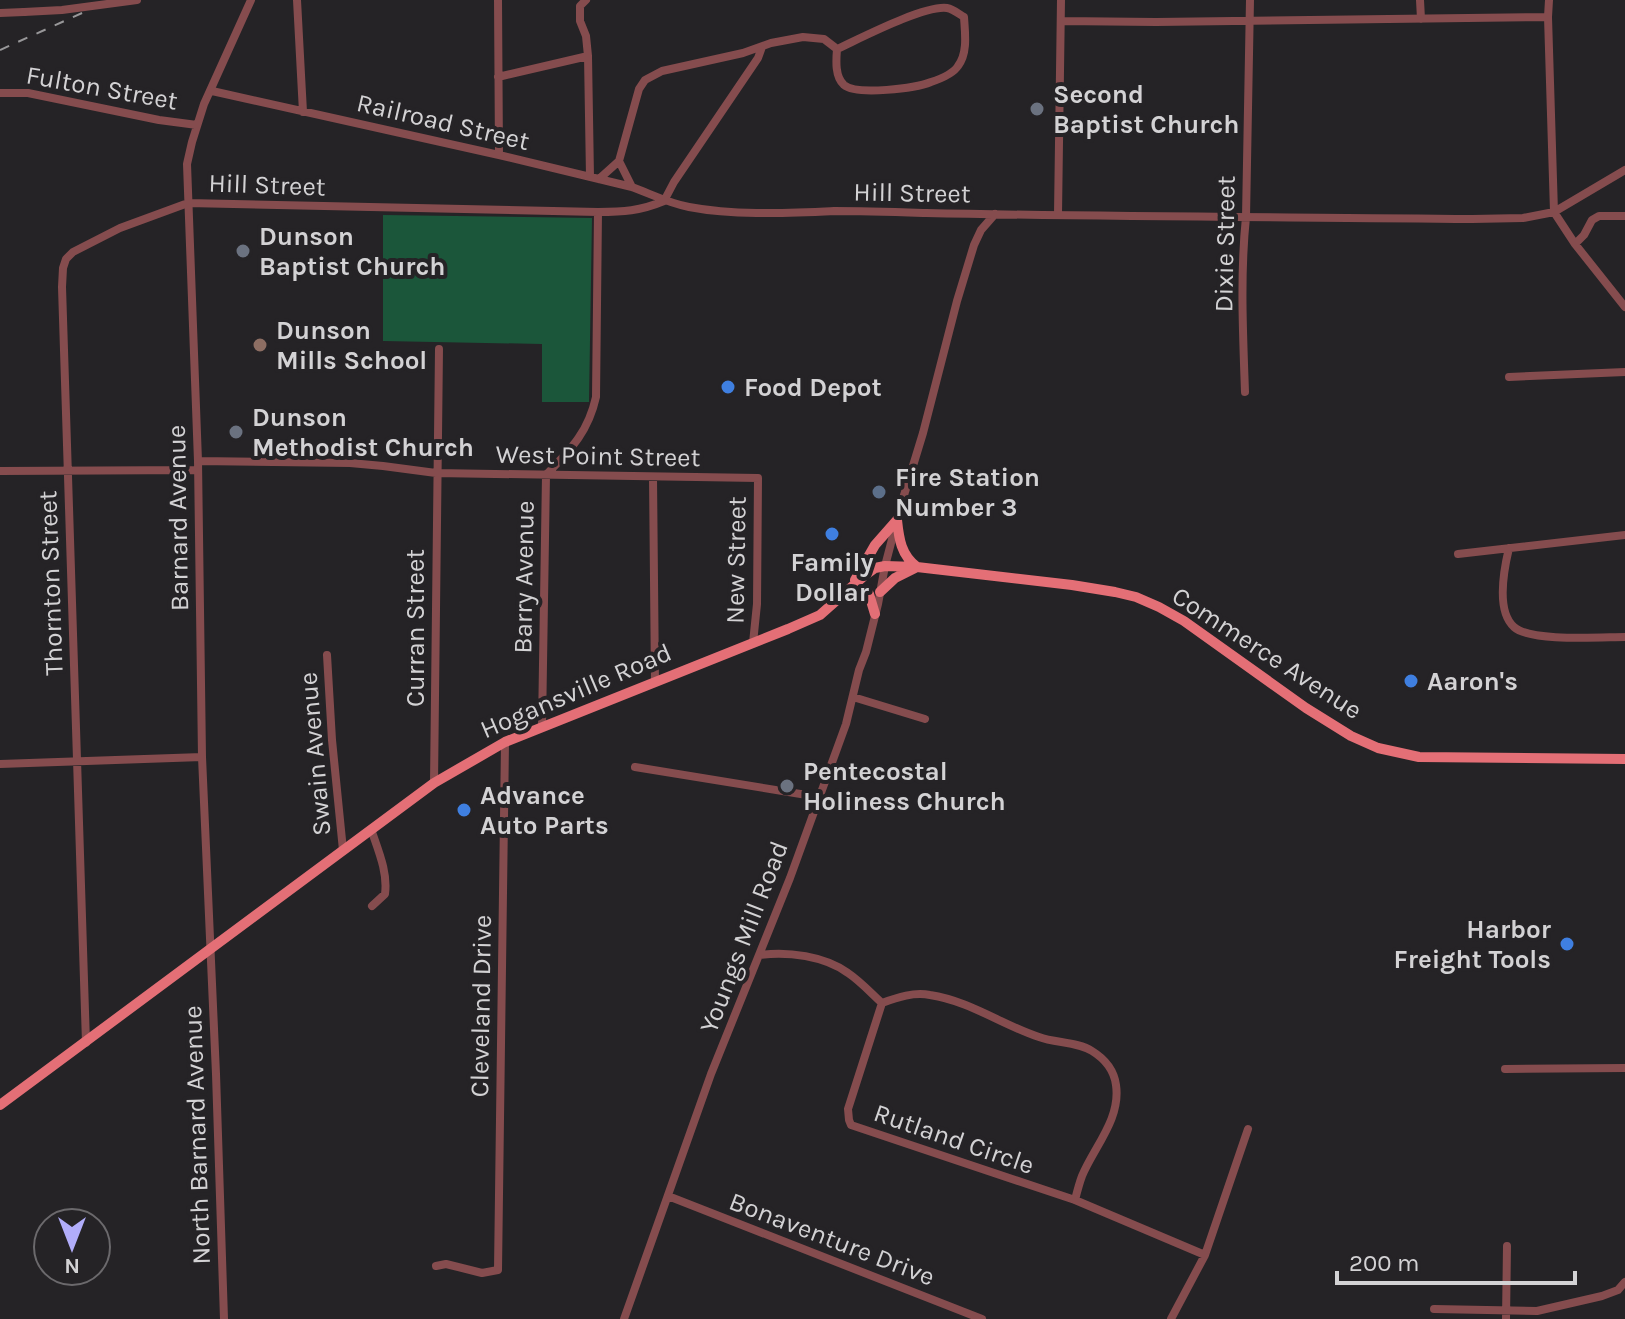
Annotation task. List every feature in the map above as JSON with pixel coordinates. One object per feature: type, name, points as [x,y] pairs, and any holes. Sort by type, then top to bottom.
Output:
[{"type":"main road","points":[[880,592],[895,578],[917,567],[903,551],[897,520]]},
{"type":"main road","points":[[849,590],[875,545],[897,520]]},
{"type":"main road","name":"Hogansville Road","points":[[0,1105],[434,783],[505,742],[820,615],[875,568],[885,566]]},
{"type":"main road","name":"Commerce Avenue","points":[[885,566],[1072,585],[1136,597],[1184,621],[1306,708],[1351,736],[1378,748],[1419,757],[1625,759]]},
{"type":"main road","points":[[849,590],[869,594],[875,614]]},
{"type":"street","points":[[0,13],[62,10],[137,0]]},
{"type":"street","name":"Barnard Avenue","points":[[210,949],[187,164],[204,104],[251,0]]},
{"type":"street","points":[[297,0],[303,112]]},
{"type":"street","points":[[498,0],[499,155]]},
{"type":"street","points":[[586,0],[580,6],[580,21],[586,36],[588,56],[594,178]]},
{"type":"street","points":[[1058,214],[1061,0]]},
{"type":"street","name":"Dixie Street","points":[[1245,392],[1243,306],[1250,0]]},
{"type":"street","points":[[1420,0],[1421,19]]},
{"type":"street","points":[[1549,0],[1554,212],[1625,307]]},
{"type":"street","points":[[946,8],[964,17],[965,53],[961,62],[957,69],[929,83],[891,89],[846,87],[841,83],[836,66],[837,49],[892,23],[936,9],[946,8]]},
{"type":"street","points":[[1061,21],[1548,17]]},
{"type":"street","points":[[594,178],[619,161],[639,89],[645,80],[662,71],[803,37],[824,39],[837,49]]},
{"type":"street","points":[[664,201],[758,58],[762,47]]},
{"type":"street","points":[[498,77],[588,56]]},
{"type":"street","name":"Railroad Street","points":[[212,91],[632,187],[664,201]]},
{"type":"street","name":"Fulton Street","points":[[0,93],[28,93],[197,125]]},
{"type":"street","points":[[619,161],[632,187]]},
{"type":"street","name":"Hill Street","points":[[188,203],[628,212],[664,201],[690,207],[775,213],[858,211],[1485,219],[1523,218],[1554,212],[1625,170]]},
{"type":"street","name":"Thornton Street","points":[[86,1043],[63,268],[73,252],[120,228],[188,203]]},
{"type":"street","points":[[546,475],[575,445],[585,429],[596,397],[598,212]]},
{"type":"street","points":[[885,566],[974,245],[981,230],[995,214]]},
{"type":"street","points":[[1575,244],[1592,220],[1599,216],[1625,216]]},
{"type":"street","name":"Curran Street","points":[[434,783],[439,349]]},
{"type":"street","points":[[1509,377],[1625,372]]},
{"type":"street","name":"West Point Street","points":[[0,471],[350,463],[436,473],[758,478]]},
{"type":"street","name":"Barry Avenue","points":[[542,727],[546,475]]},
{"type":"street","points":[[653,477],[655,682]]},
{"type":"street","name":"New Street","points":[[753,643],[757,604],[758,478]]},
{"type":"street","points":[[1458,554],[1625,535]]},
{"type":"street","points":[[1509,548],[1503,602],[1513,627],[1532,635],[1625,637]]},
{"type":"street","name":"Youngs Mill Road","points":[[624,1319],[711,1074],[760,955],[846,724],[885,566]]},
{"type":"street","name":"Swain Avenue","points":[[327,655],[343,850]]},
{"type":"street","points":[[853,697],[925,719]]},
{"type":"street","name":"Cleveland Drive","points":[[436,1266],[446,1264],[482,1273],[498,1270],[505,742]]},
{"type":"street","points":[[0,764],[202,757]]},
{"type":"street","points":[[635,767],[819,797]]},
{"type":"street","points":[[371,829],[385,872],[386,887],[385,894],[372,906]]},
{"type":"street","name":"North Barnard Avenue","points":[[210,949],[224,1319]]},
{"type":"street","points":[[760,955],[772,953],[810,957],[845,970],[882,1003],[903,995],[928,994],[961,1002],[1038,1037],[1091,1050],[1110,1066],[1116,1094],[1111,1119],[1083,1175],[1075,1200]]},
{"type":"street","name":"Rutland Circle","points":[[882,1003],[848,1109],[851,1125],[1075,1200],[1205,1255]]},
{"type":"street","points":[[1505,1069],[1625,1068]]},
{"type":"street","points":[[1171,1319],[1205,1255],[1248,1129]]},
{"type":"street","name":"Bonaventure Drive","points":[[668,1196],[982,1319]]},
{"type":"street","points":[[1506,1315],[1507,1246]]},
{"type":"street","points":[[1434,1309],[1506,1315],[1537,1311],[1618,1290],[1625,1282]]},
{"type":"green space","points":[[383,215],[592,218],[589,402],[542,402],[542,344],[383,341]]},
{"type":"railway","points":[[0,50],[111,0]]},
{"type":"place","name":"Second Baptist Church","points":[[1037,109]]},
{"type":"place","name":"Dunson Baptist Church","points":[[243,251]]},
{"type":"place","name":"Dunson Mills School","points":[[260,345]]},
{"type":"place","name":"Food Depot","points":[[728,387]]},
{"type":"place","name":"Dunson Methodist Church","points":[[236,432]]},
{"type":"place","name":"Fire Station Number 3","points":[[879,492]]},
{"type":"place","name":"Family Dollar","points":[[832,534]]},
{"type":"place","name":"Aaron's","points":[[1411,681]]},
{"type":"place","name":"Pentecostal Holiness Church","points":[[787,786]]},
{"type":"place","name":"Advance Auto Parts","points":[[464,810]]},
{"type":"place","name":"Harbor Freight Tools","points":[[1567,944]]}]
